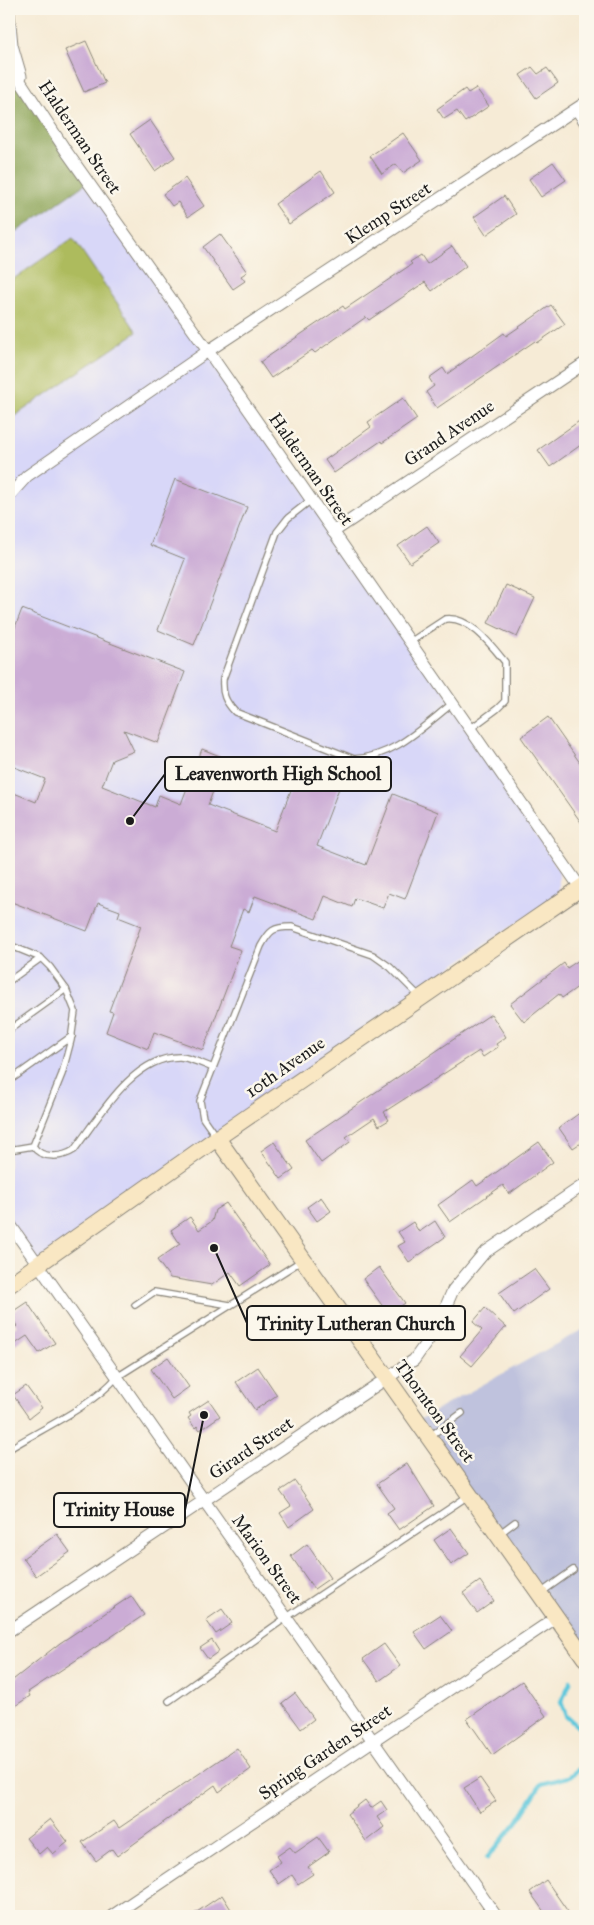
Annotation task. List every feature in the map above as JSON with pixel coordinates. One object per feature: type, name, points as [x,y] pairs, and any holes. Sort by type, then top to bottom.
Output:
[{"type":"street","points":[[9,14],[12,45],[23,82]]},
{"type":"street","name":"Halderman Street","points":[[9,64],[23,82],[34,103],[66,151],[584,889]]},
{"type":"street","points":[[581,106],[585,122]]},
{"type":"street","name":"Klemp Street","points":[[208,351],[581,106]]},
{"type":"street","points":[[9,496],[27,476],[208,351]]},
{"type":"street","name":"Grand Avenue","points":[[333,532],[585,363]]},
{"type":"street","name":"10th Avenue","points":[[9,1284],[217,1138],[584,889]]},
{"type":"street","name":"Thornton Street","points":[[217,1138],[585,1658]]},
{"type":"street","name":"Girard Street","points":[[9,1631],[414,1360],[436,1328],[453,1290],[484,1253],[585,1184]]},
{"type":"street","name":"Marion Street","points":[[9,1222],[496,1916]]},
{"type":"street","name":"Spring Garden Street","points":[[112,1916],[557,1616]]},
{"type":"lane","points":[[311,500],[288,518],[277,532],[223,679],[222,692],[225,700],[235,712],[354,759],[370,758],[384,754],[453,704]]},
{"type":"lane","points":[[410,642],[445,619],[450,618],[475,630],[505,662],[505,701],[470,729]]},
{"type":"lane","points":[[217,1138],[203,1118],[200,1102],[269,932],[279,927],[292,927],[373,955],[390,967],[421,998]]},
{"type":"lane","points":[[9,945],[41,958],[66,989],[75,1011],[72,1036],[62,1074],[33,1146]]},
{"type":"lane","points":[[9,981],[41,958]]},
{"type":"lane","points":[[9,1030],[66,989]]},
{"type":"lane","points":[[9,1081],[72,1036]]},
{"type":"lane","points":[[33,1146],[36,1151],[51,1156],[68,1154],[74,1150],[129,1078],[159,1061],[180,1057],[213,1068]]},
{"type":"lane","points":[[9,1150],[33,1146]]},
{"type":"lane","points":[[9,1449],[108,1388],[117,1377],[303,1259]]},
{"type":"lane","points":[[135,1305],[154,1292],[230,1305]]},
{"type":"lane","points":[[429,1437],[462,1413]]},
{"type":"lane","points":[[169,1702],[287,1617],[470,1495]]},
{"type":"lane","points":[[498,1534],[516,1522]]},
{"type":"lane","points":[[540,1593],[573,1570]]},
{"type":"shaded area","points":[[88,182],[453,703],[559,871],[559,895],[415,991],[217,1138],[37,1265],[9,1222],[9,237]]},
{"type":"shaded area","points":[[585,1328],[585,1658],[417,1421]]},
{"type":"green space","points":[[9,64],[88,182],[9,237]]},
{"type":"green space","points":[[73,238],[137,332],[9,420],[9,282]]},
{"type":"building","points":[[86,41],[105,83],[84,92],[65,50]]},
{"type":"building","points":[[532,67],[538,74],[547,68],[558,83],[536,98],[520,75]]},
{"type":"building","points":[[476,88],[489,106],[465,122],[457,111],[444,119],[437,109],[465,89],[468,93]]},
{"type":"building","points":[[150,120],[175,157],[155,171],[130,134]]},
{"type":"building","points":[[403,133],[422,160],[403,173],[396,164],[382,174],[370,156]]},
{"type":"building","points":[[553,162],[566,180],[541,197],[529,179]]},
{"type":"building","points":[[321,171],[335,192],[289,224],[275,204]]},
{"type":"building","points":[[185,178],[204,206],[188,217],[178,202],[172,206],[163,194]]},
{"type":"building","points":[[504,196],[516,214],[486,235],[474,217]]},
{"type":"building","points":[[220,234],[247,272],[241,276],[245,281],[233,289],[203,247]]},
{"type":"building","points":[[452,246],[466,266],[432,291],[425,282],[369,320],[366,317],[315,353],[312,350],[271,378],[260,362],[343,306],[345,309],[412,264],[410,262],[421,255],[427,264]]},
{"type":"building","points":[[551,305],[565,324],[537,343],[535,341],[437,408],[426,392],[434,386],[429,378],[443,368],[447,374],[504,333],[506,336]]},
{"type":"building","points":[[403,398],[417,419],[334,473],[325,460],[371,427],[368,422]]},
{"type":"building","points":[[585,417],[585,442],[550,467],[538,450]]},
{"type":"building","points":[[175,479],[247,507],[194,645],[158,630],[185,559],[150,545]]},
{"type":"building","points":[[427,526],[439,543],[410,563],[398,546]]},
{"type":"building","points":[[506,585],[535,598],[517,637],[488,623]]},
{"type":"building","points":[[22,609],[185,672],[158,743],[124,730],[134,751],[112,760],[102,786],[155,807],[159,795],[181,804],[202,749],[225,758],[208,805],[275,831],[300,767],[341,783],[317,846],[366,865],[393,794],[438,812],[405,899],[389,893],[383,908],[355,898],[352,907],[325,896],[316,919],[255,896],[249,912],[243,909],[229,946],[241,950],[203,1050],[154,1032],[148,1049],[106,1032],[113,1012],[109,1011],[141,926],[118,917],[120,911],[98,903],[87,931],[9,901],[9,791],[36,802],[45,779],[9,765],[9,643]]},
{"type":"building","points":[[548,717],[585,770],[585,828],[521,737]]},
{"type":"building","points":[[585,956],[585,982],[562,998],[559,994],[524,1022],[510,1004],[564,963],[567,968]]},
{"type":"building","points":[[491,1014],[506,1037],[496,1044],[498,1047],[483,1057],[479,1051],[384,1112],[389,1120],[379,1126],[374,1118],[346,1137],[350,1142],[321,1163],[305,1140]]},
{"type":"building","points":[[585,1109],[585,1140],[573,1148],[559,1128]]},
{"type":"building","points":[[274,1142],[294,1170],[281,1179],[261,1151]]},
{"type":"building","points":[[539,1142],[553,1162],[509,1194],[503,1185],[450,1222],[438,1205],[473,1180],[477,1186]]},
{"type":"building","points":[[321,1197],[331,1211],[317,1221],[307,1207]]},
{"type":"building","points":[[226,1203],[270,1265],[240,1286],[230,1272],[212,1285],[170,1278],[157,1260],[180,1244],[171,1230],[190,1217],[199,1230],[212,1221],[215,1210]]},
{"type":"building","points":[[435,1221],[445,1237],[409,1262],[398,1246],[405,1242],[398,1232],[413,1222],[419,1232]]},
{"type":"building","points":[[379,1267],[405,1303],[389,1315],[363,1279]]},
{"type":"building","points":[[534,1269],[549,1289],[514,1314],[499,1293]]},
{"type":"building","points":[[27,1302],[55,1343],[39,1353],[27,1336],[15,1344],[9,1334],[9,1331],[17,1326],[9,1314]]},
{"type":"building","points":[[485,1308],[507,1328],[472,1366],[460,1356],[482,1330],[473,1322]]},
{"type":"building","points":[[168,1357],[189,1387],[172,1399],[151,1369]]},
{"type":"building","points":[[258,1367],[277,1395],[255,1410],[236,1382]]},
{"type":"building","points":[[26,1386],[42,1408],[29,1418],[13,1395]]},
{"type":"building","points":[[209,1400],[220,1416],[200,1430],[197,1426],[195,1428],[188,1418],[191,1416],[189,1413]]},
{"type":"building","points":[[407,1463],[434,1506],[399,1530],[387,1513],[394,1508],[377,1484]]},
{"type":"building","points":[[295,1481],[314,1509],[289,1527],[280,1513],[291,1506],[280,1491]]},
{"type":"building","points":[[451,1528],[469,1553],[451,1565],[434,1540]]},
{"type":"building","points":[[57,1534],[70,1552],[36,1576],[23,1558]]},
{"type":"building","points":[[307,1544],[330,1578],[314,1589],[291,1556]]},
{"type":"building","points":[[480,1581],[494,1601],[477,1613],[463,1593]]},
{"type":"building","points":[[131,1596],[144,1615],[28,1692],[30,1696],[9,1710],[9,1683],[60,1643]]},
{"type":"building","points":[[222,1609],[232,1623],[216,1634],[206,1620]]},
{"type":"building","points":[[440,1615],[452,1631],[426,1649],[414,1632]]},
{"type":"building","points":[[212,1640],[219,1651],[208,1659],[200,1648]]},
{"type":"building","points":[[384,1644],[400,1666],[379,1681],[363,1659]]},
{"type":"building","points":[[522,1681],[546,1716],[492,1755],[467,1719]]},
{"type":"building","points":[[295,1693],[314,1719],[301,1729],[282,1703]]},
{"type":"building","points":[[237,1748],[251,1769],[219,1792],[215,1785],[117,1856],[112,1849],[96,1861],[82,1842],[114,1821],[119,1828]]},
{"type":"building","points":[[480,1778],[496,1801],[480,1812],[464,1788]]},
{"type":"building","points":[[365,1800],[371,1808],[381,1801],[387,1810],[377,1817],[384,1827],[366,1841],[347,1814]]},
{"type":"building","points":[[50,1819],[68,1842],[53,1854],[47,1847],[39,1854],[26,1838]]},
{"type":"building","points":[[318,1837],[329,1852],[308,1867],[313,1874],[298,1884],[292,1875],[279,1884],[269,1870],[281,1862],[277,1856],[290,1847],[295,1853]]},
{"type":"building","points":[[546,1880],[571,1916],[547,1916],[530,1892]]},
{"type":"building","points":[[222,1895],[232,1911],[224,1916],[191,1916]]},
{"type":"waterway","points":[[571,1681],[561,1702],[566,1716],[585,1733]]},
{"type":"waterway","points":[[487,1858],[517,1822],[541,1784],[568,1777],[585,1765]]},
{"type":"place","name":"Leavenworth High School","points":[[130,821]]},
{"type":"place","name":"Trinity Lutheran Church","points":[[214,1248]]},
{"type":"place","name":"Trinity House","points":[[204,1415]]}]
